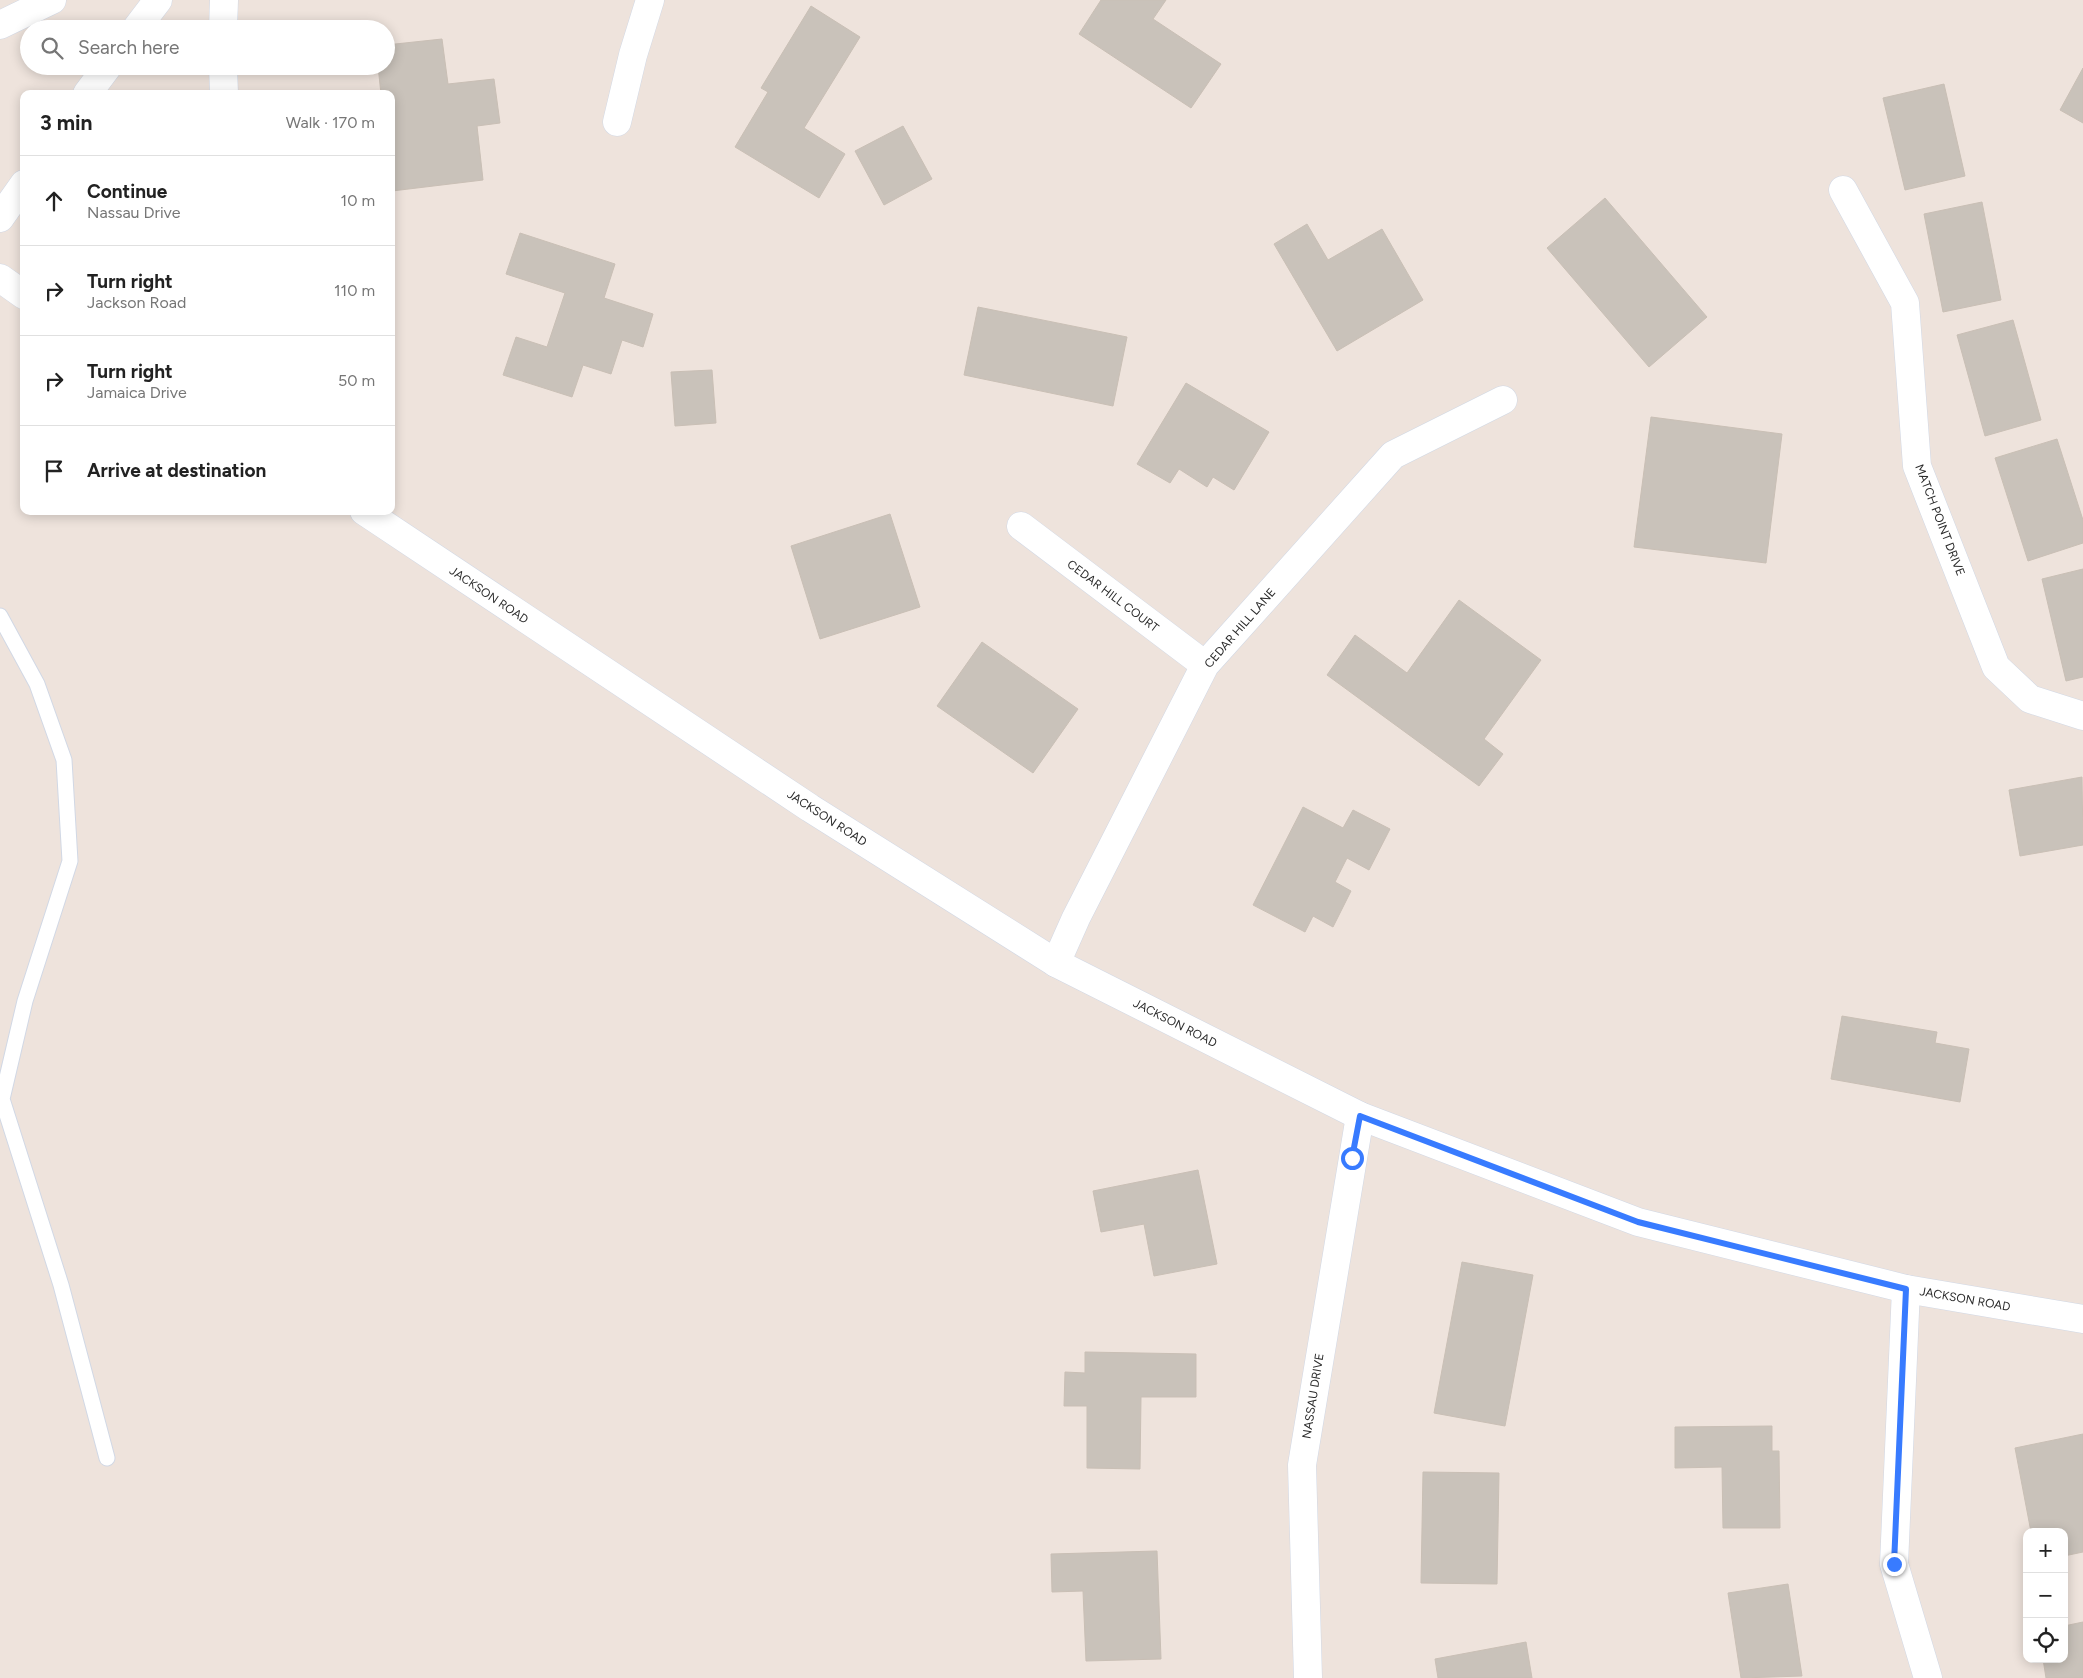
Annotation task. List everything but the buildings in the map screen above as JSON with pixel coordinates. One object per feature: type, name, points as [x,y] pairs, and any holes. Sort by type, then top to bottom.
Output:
[{"type":"street","points":[[0,25],[52,0]]},
{"type":"street","points":[[143,20],[158,0]]},
{"type":"street","points":[[223,20],[224,0]]},
{"type":"street","points":[[617,122],[633,55],[650,0]]},
{"type":"street","points":[[90,90],[101,75]]},
{"type":"street","points":[[223,75],[224,90]]},
{"type":"street","points":[[0,218],[20,190]]},
{"type":"street","name":"MATCH POINT DRIVE","points":[[1843,190],[1904,303],[1918,466],[1996,667],[2030,699],[2083,716]]},
{"type":"street","points":[[0,278],[20,292]]},
{"type":"street","name":"CEDAR HILL LANE","points":[[1056,964],[1076,918],[1205,665],[1393,455],[1503,400]]},
{"type":"street","name":"JACKSON ROAD","points":[[370,515],[810,808],[1056,964],[1360,1116],[1638,1222],[1906,1289],[2083,1319]]},
{"type":"street","name":"CEDAR HILL COURT","points":[[1021,526],[1205,665]]},
{"type":"street","name":"NASSAU DRIVE","points":[[1308,1678],[1302,1465],[1360,1116]]},
{"type":"street","points":[[1906,1289],[1894,1564],[1928,1678]]},
{"type":"lane","points":[[0,616],[37,684],[64,760],[70,861],[25,1001],[2,1099],[61,1285],[107,1458]]},
{"type":"route","points":[[1352,1158],[1360,1116],[1638,1222],[1906,1289],[1894,1564]]}]
